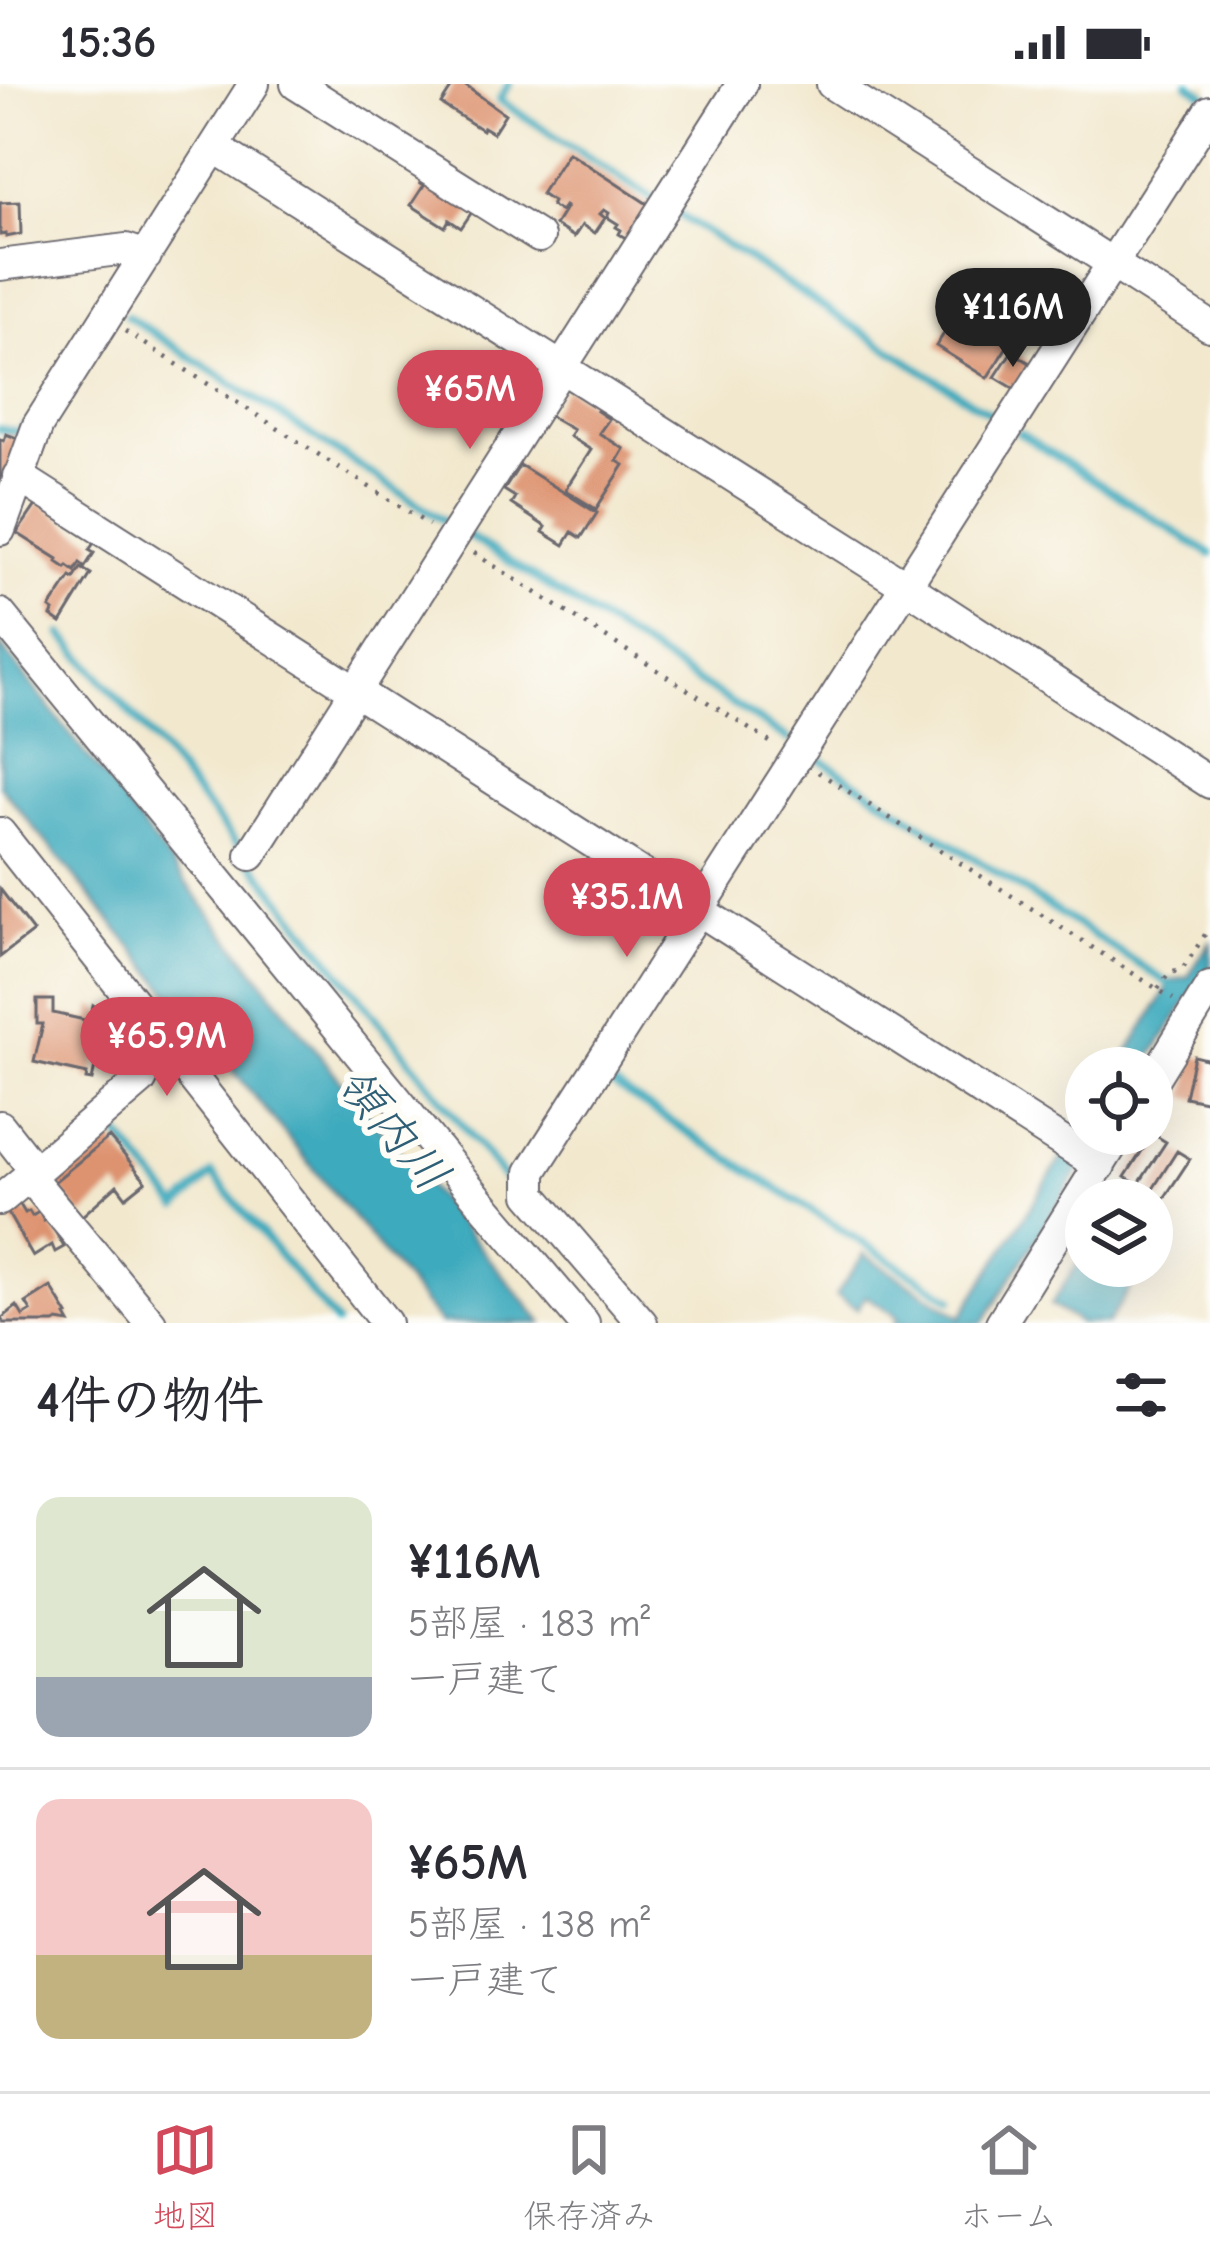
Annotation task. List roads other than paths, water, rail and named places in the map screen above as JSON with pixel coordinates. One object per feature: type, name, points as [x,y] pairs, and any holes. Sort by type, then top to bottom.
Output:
[{"type":"street","points":[[0,530],[38,424],[254,84]]},
{"type":"street","points":[[296,84],[539,237]]},
{"type":"street","points":[[251,855],[742,84]]},
{"type":"street","points":[[832,84],[1210,326]]},
{"type":"street","points":[[642,1323],[531,1193],[531,1172],[1210,111]]},
{"type":"street","points":[[214,147],[1210,783]]},
{"type":"street","points":[[0,265],[126,249],[146,256]]},
{"type":"street","points":[[18,476],[1097,1164]]},
{"type":"street","points":[[0,614],[584,1323]]},
{"type":"street","points":[[0,833],[386,1323]]},
{"type":"street","points":[[1173,1047],[1210,987]]},
{"type":"street","points":[[0,1200],[141,1080],[156,1032]]},
{"type":"street","points":[[0,1126],[151,1323]]},
{"type":"street","points":[[1001,1323],[1104,1155]]},
{"type":"water","points":[[0,644],[343,1084],[543,1323],[440,1323],[0,786]]},
{"type":"water","points":[[1210,942],[1210,966],[1158,1047],[1131,1047],[1170,981],[1188,977]]},
{"type":"water","points":[[1065,1152],[1089,1155],[1074,1179],[1065,1179],[1065,1193],[983,1323],[895,1323],[898,1317],[866,1296],[857,1309],[836,1295],[864,1254],[961,1317]]},
{"type":"water","points":[[1065,1283],[1131,1287],[1108,1323],[1080,1323],[1051,1305]]},
{"type":"waterway","points":[[509,84],[499,100],[655,200]]},
{"type":"waterway","points":[[1188,84],[1204,94]]},
{"type":"waterway","points":[[673,211],[997,418]]},
{"type":"waterway","points":[[127,316],[443,520]]},
{"type":"waterway","points":[[0,429],[21,432],[24,426]]},
{"type":"waterway","points":[[1019,433],[1210,554]]},
{"type":"waterway","points":[[467,535],[788,739]]},
{"type":"waterway","points":[[62,634],[143,727],[519,1196]]},
{"type":"waterway","points":[[812,754],[1174,987]]},
{"type":"waterway","points":[[605,1080],[952,1299]]},
{"type":"waterway","points":[[106,1119],[178,1207],[212,1174],[336,1323]]},
{"type":"water label","name":"領内川","points":[[394,1128]]}]
